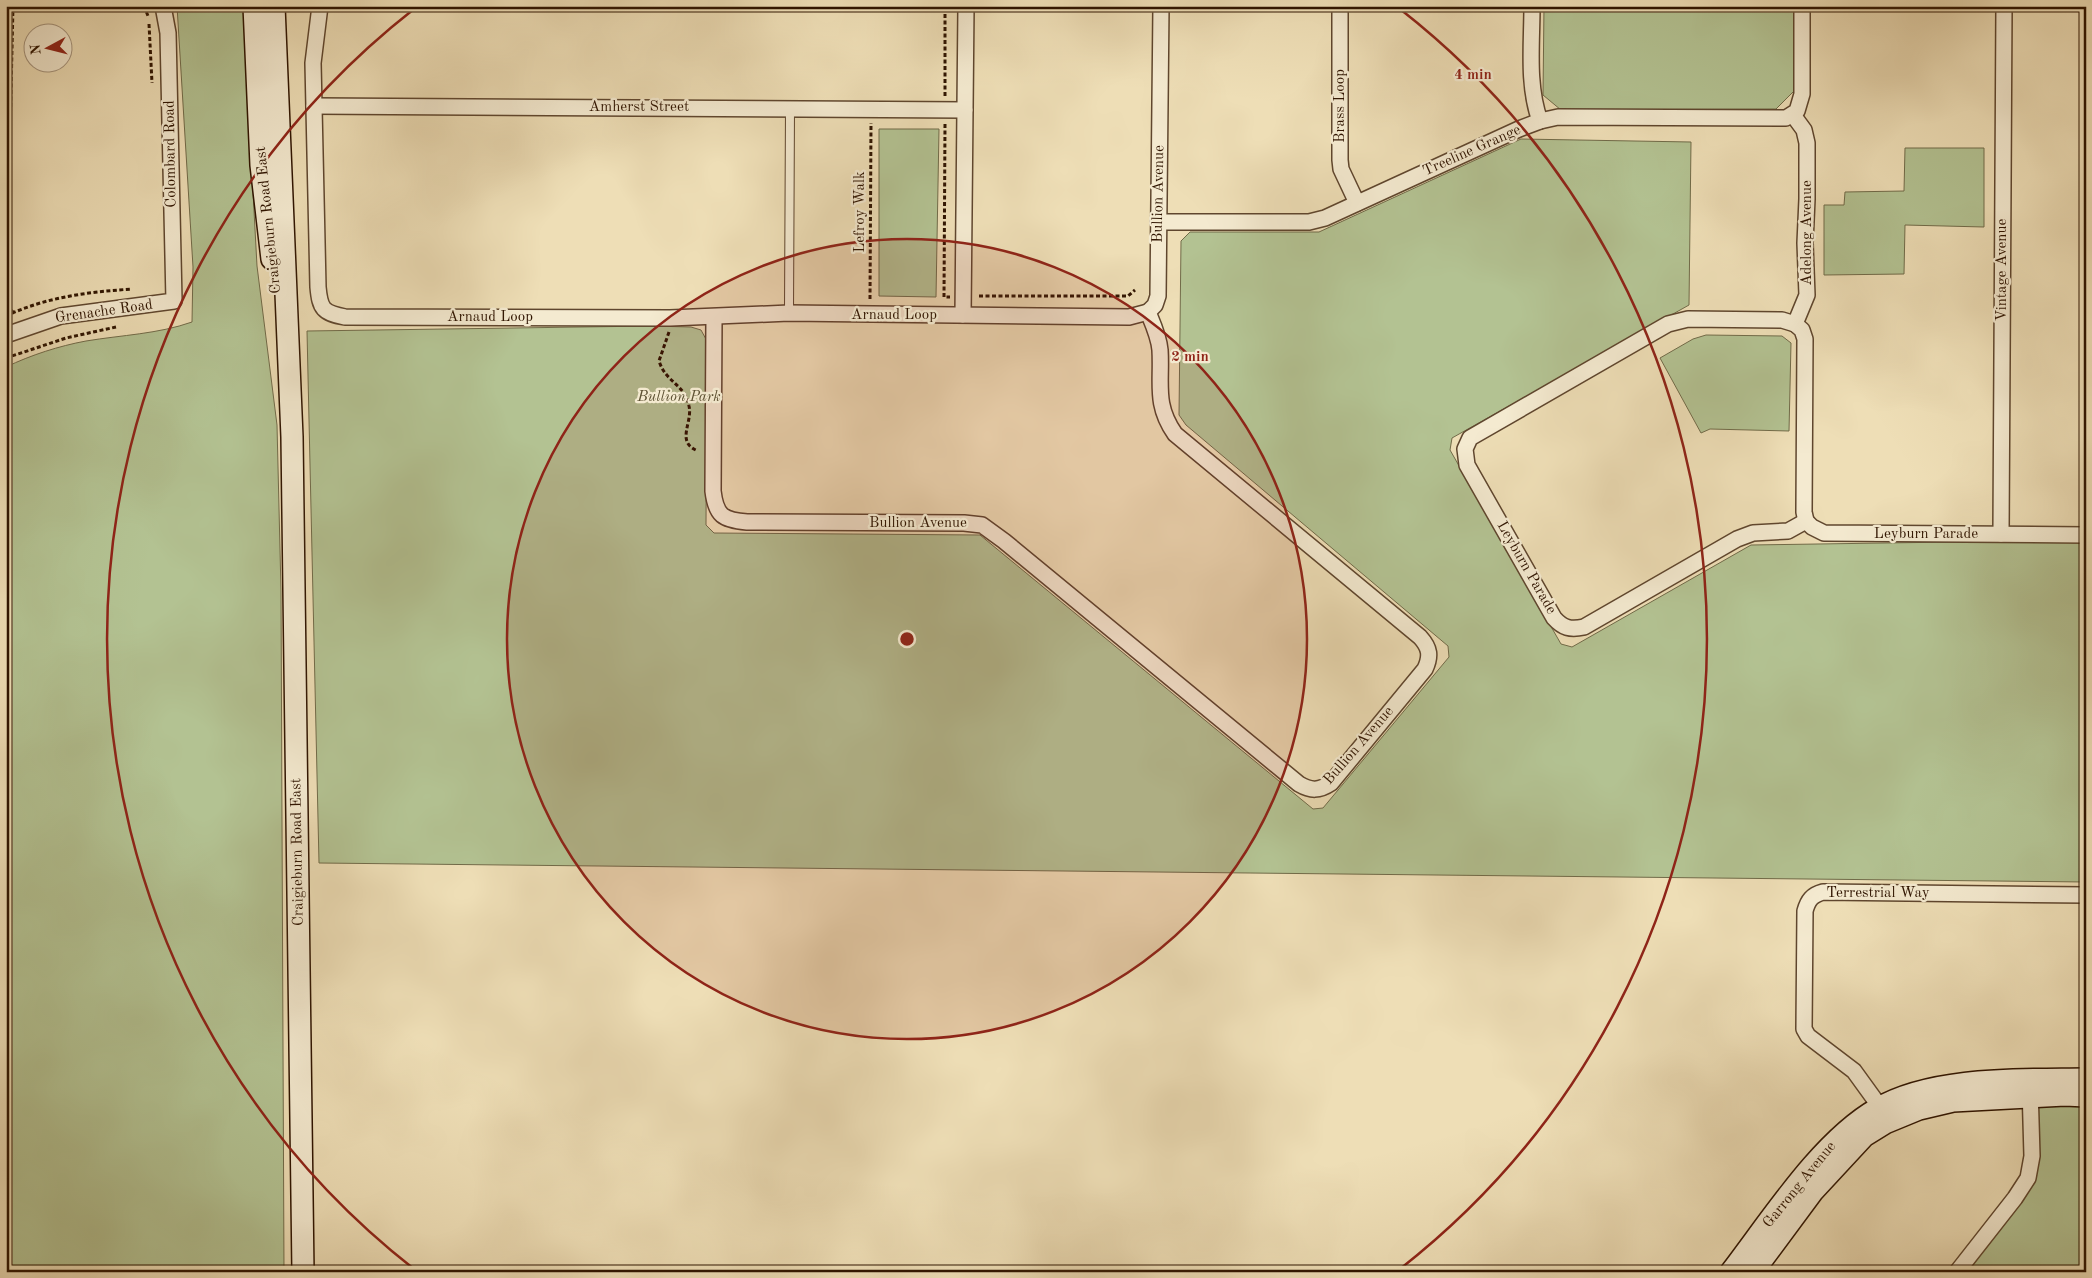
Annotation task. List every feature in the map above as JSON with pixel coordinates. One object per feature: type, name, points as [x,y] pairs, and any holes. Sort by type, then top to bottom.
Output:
[{"type":"main road","name":"Craigieburn Road East","points":[[254,6],[261,165],[292,433]]},
{"type":"main road","name":"Craigieburn Road East","points":[[274,6],[292,433],[303,1272]]},
{"type":"main road","name":"Garrong Avenue","points":[[1731,1272],[1822,1155],[1842,1134],[1881,1115],[2086,1079]]},
{"type":"main road","name":"Garrong Avenue","points":[[2030,1089],[2086,1096]]},
{"type":"main road","name":"Garrong Avenue","points":[[1753,1272],[1813,1191],[1881,1115]]},
{"type":"street","name":"Colombard Road","points":[[163,6],[168,33],[174,302]]},
{"type":"street","name":"Arnaud Loop","points":[[320,6],[314,55],[318,286],[319,301],[323,309],[329,314],[345,317],[670,318],[789,313],[1129,317],[1148,312]]},
{"type":"street","points":[[962,315],[966,6]]},
{"type":"street","name":"Bullion Avenue","points":[[714,317],[714,501],[717,510],[723,516],[732,520],[975,523],[990,530],[1299,784],[1307,789],[1323,788],[1331,783],[1425,669],[1430,653],[1427,645],[1420,637],[1175,434],[1166,422],[1161,409],[1160,348],[1148,312],[1155,304],[1158,296],[1161,6]]},
{"type":"street","name":"Brass Loop","points":[[1340,6],[1340,160],[1341,169],[1357,203]]},
{"type":"street","points":[[1532,6],[1532,90],[1534,106],[1540,121]]},
{"type":"street","points":[[1793,115],[1800,104],[1802,94],[1802,6]]},
{"type":"street","name":"Vintage Avenue","points":[[2001,534],[2004,6]]},
{"type":"street","name":"Amherst Street","points":[[314,106],[965,110]]},
{"type":"street","name":"Treeline Grange","points":[[1158,222],[1309,222],[1325,218],[1540,121],[1558,118],[1777,119],[1793,115]]},
{"type":"street","name":"Adelong Avenue","points":[[1793,115],[1804,130],[1807,143],[1805,234],[1807,295],[1795,324]]},
{"type":"street","name":"Grenache Road","points":[[6,335],[61,316],[174,302]]},
{"type":"street","name":"Leyburn Parade","points":[[1795,324],[1782,320],[1694,319],[1668,324],[1470,438],[1467,443],[1465,456],[1467,465],[1554,618],[1567,628],[1584,627],[1742,537],[1753,533],[1788,531],[1806,521],[1812,528],[1824,533],[2086,535]]},
{"type":"street","points":[[1795,324],[1802,330],[1805,339],[1804,512],[1806,521]]},
{"type":"street","name":"Terrestrial Way","points":[[1881,1115],[1874,1100],[1854,1071],[1808,1036],[1804,1029],[1805,917],[1807,902],[1813,895],[1823,892],[2086,895]]},
{"type":"street","points":[[1958,1272],[2015,1198],[2028,1178],[2032,1156],[2030,1089]]},
{"type":"lane","points":[[789,313],[790,108]]},
{"type":"path","points":[[6,302],[13,6]]},
{"type":"path","points":[[945,6],[944,297],[1128,296],[1135,290]]},
{"type":"path","name":"Lefroy Walk","points":[[870,315],[872,109]]},
{"type":"path","points":[[6,306],[13,312]]},
{"type":"path","points":[[670,318],[668,338],[659,361],[665,374],[682,388],[689,404],[690,413],[685,434],[687,441],[692,449],[714,451]]},
{"type":"path","points":[[6,358],[66,338],[116,327]]},
{"type":"green space","points":[[177,6],[243,6],[257,266],[277,425],[281,591],[284,1272],[6,1272],[6,367],[66,345],[153,332],[192,322],[193,267]]},
{"type":"green space","points":[[1544,6],[1794,6],[1794,91],[1776,109],[1561,110],[1543,95]]},
{"type":"green space","points":[[879,129],[939,129],[936,297],[879,296]]},
{"type":"green space","name":"Bullion Park","points":[[1521,139],[1691,142],[1689,305],[1452,438],[1450,450],[1561,644],[1572,647],[1751,545],[2086,540],[2086,882],[319,863],[307,331],[651,326],[691,327],[701,330],[707,341],[706,525],[714,533],[980,535],[1313,809],[1323,808],[1449,657],[1448,646],[1186,425],[1179,415],[1181,241],[1190,232],[1319,232]]},
{"type":"green space","points":[[1905,148],[1984,148],[1984,227],[1905,225],[1904,274],[1824,275],[1824,205],[1844,205],[1845,192],[1904,191]]},
{"type":"green space","points":[[1706,335],[1782,336],[1791,343],[1789,431],[1710,429],[1701,433],[1660,358],[1693,339]]},
{"type":"green space","points":[[2086,1096],[2086,1272],[1957,1272],[2028,1178],[2031,1106]]}]
